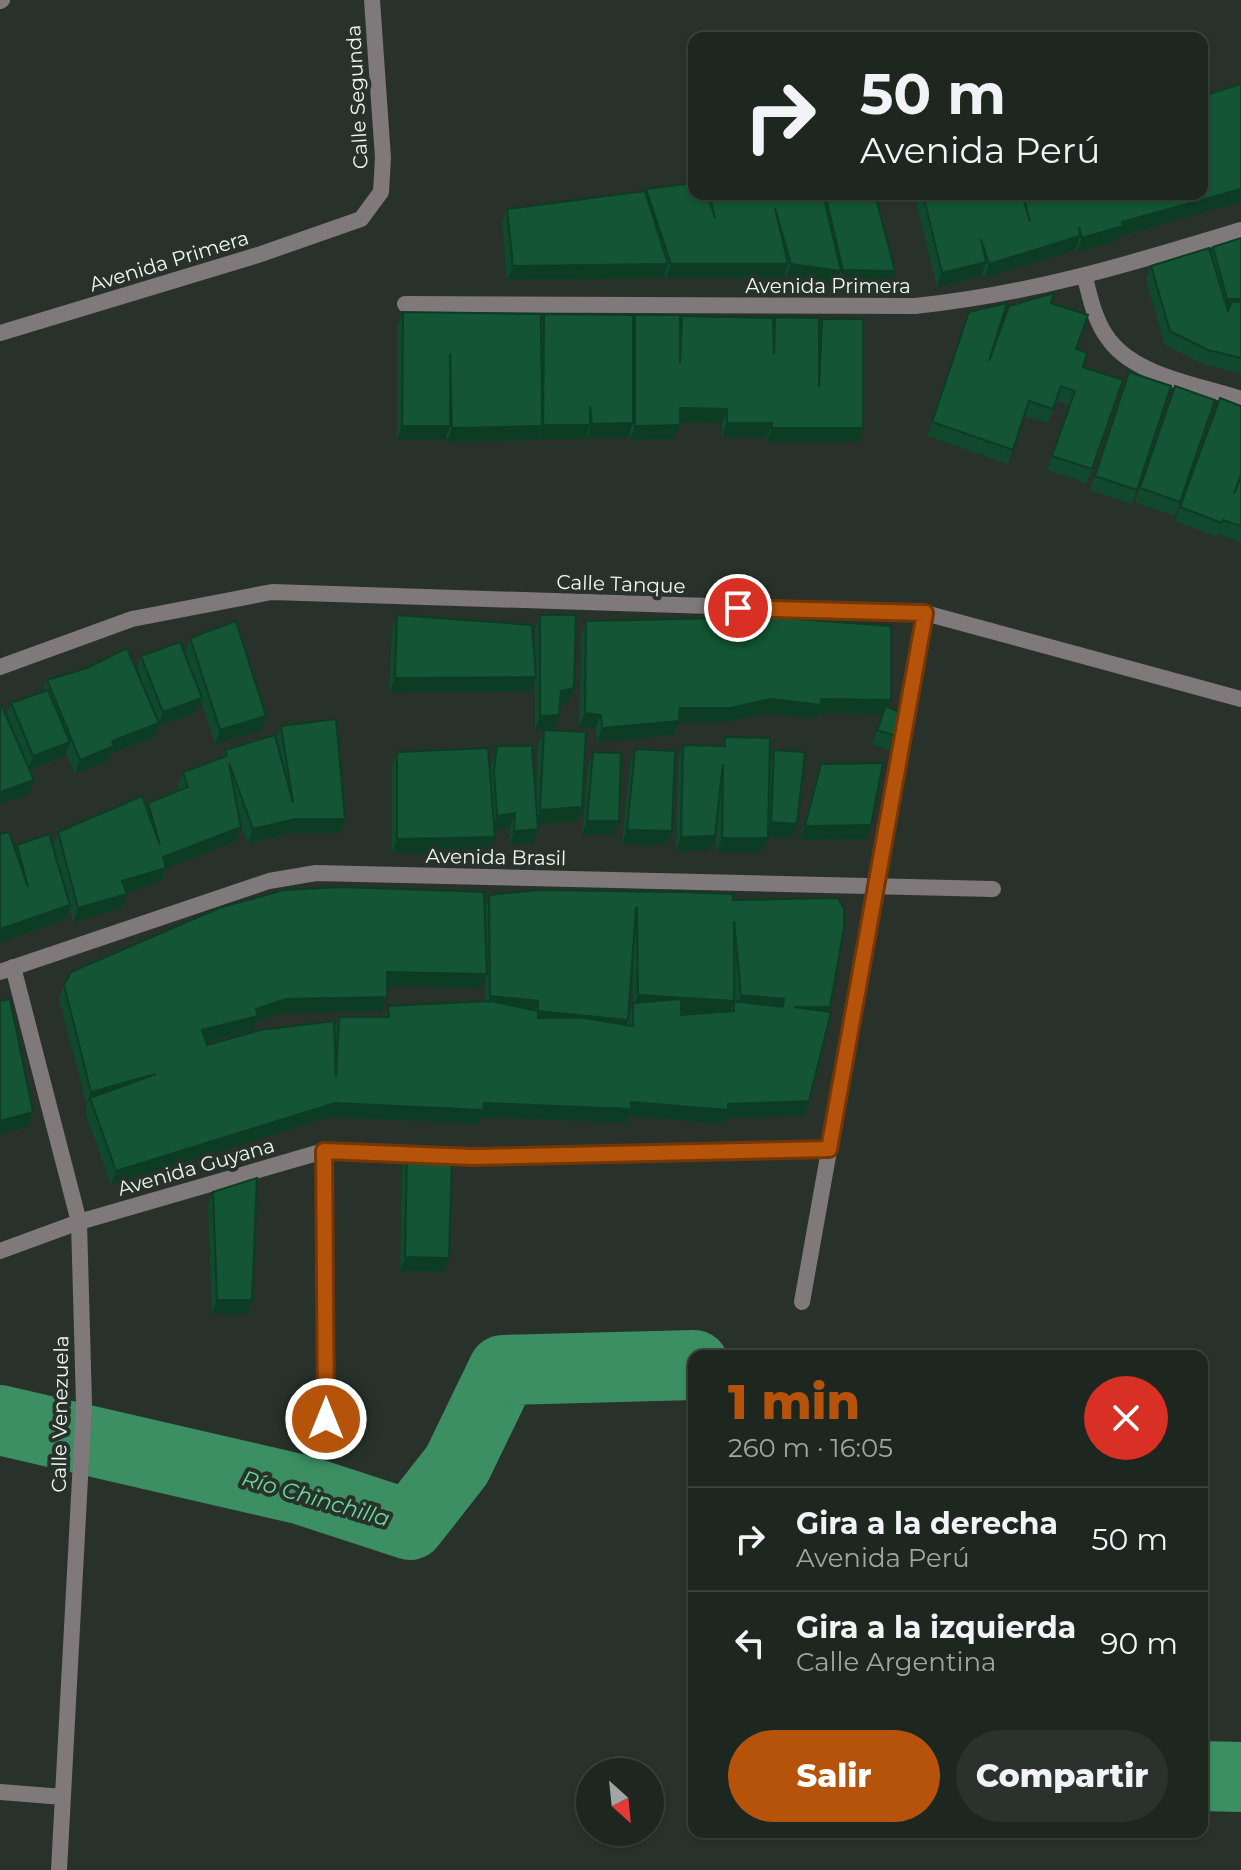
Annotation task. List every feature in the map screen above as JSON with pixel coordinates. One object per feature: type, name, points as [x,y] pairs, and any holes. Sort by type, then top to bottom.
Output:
[{"type":"street","name":"Calle Segunda","points":[[372,0],[383,158],[381,192]]},
{"type":"street","name":"Avenida Primera","points":[[0,333],[258,255],[361,219],[381,192]]},
{"type":"street","name":"Avenida Primera","points":[[405,304],[915,306],[981,299],[1085,277],[1241,230]]},
{"type":"street","points":[[1085,277],[1092,306],[1111,342],[1145,368],[1241,399]]},
{"type":"street","name":"Calle Tanque","points":[[0,667],[132,619],[272,592],[925,613],[1241,699]]},
{"type":"street","points":[[802,1302],[925,613]]},
{"type":"street","name":"Avenida Brasil","points":[[7,970],[269,881],[316,873],[993,889]]},
{"type":"street","name":"Calle Venezuela","points":[[7,970],[79,1222],[84,1404],[59,1870]]},
{"type":"street","name":"Avenida Guyana","points":[[0,1251],[79,1222],[324,1151],[473,1157],[829,1149]]},
{"type":"street","points":[[324,1151],[326,1419]]},
{"type":"street","points":[[0,1792],[63,1797]]},
{"type":"building","points":[[1241,84],[1241,189],[1208,198],[1208,94]]},
{"type":"building","points":[[688,184],[688,200],[709,200],[715,218],[710,200],[824,200],[841,271],[791,264],[775,208],[788,264],[671,264],[646,189]]},
{"type":"building","points":[[645,191],[668,264],[513,266],[507,209]]},
{"type":"building","points":[[826,200],[877,200],[895,271],[843,270]]},
{"type":"building","points":[[924,200],[1024,200],[1030,222],[1024,200],[1201,200],[1122,222],[1123,226],[1082,238],[1079,227],[1080,236],[989,264],[981,239],[986,262],[942,273]]},
{"type":"building","points":[[1241,238],[1241,299],[1227,299],[1213,247]]},
{"type":"building","points":[[1209,248],[1228,311],[1232,302],[1241,302],[1241,358],[1208,350],[1170,331],[1151,266]]},
{"type":"building","points":[[1054,293],[1051,303],[1088,315],[1076,349],[1087,353],[1083,367],[1123,380],[1092,469],[1052,456],[1075,391],[1061,386],[1053,409],[1029,401],[1013,450],[932,422],[969,312],[1007,303],[989,361],[1009,306]]},
{"type":"building","points":[[403,312],[541,314],[542,426],[452,428],[450,353],[450,426],[402,426]]},
{"type":"building","points":[[544,314],[633,315],[633,423],[592,424],[590,406],[590,425],[543,425]]},
{"type":"building","points":[[635,315],[680,315],[680,363],[682,316],[773,318],[774,354],[775,317],[819,318],[819,387],[822,319],[863,319],[863,428],[772,428],[772,423],[727,423],[727,409],[680,408],[680,425],[635,426]]},
{"type":"building","points":[[1129,372],[1171,386],[1137,490],[1095,476]]},
{"type":"building","points":[[1175,386],[1215,400],[1180,502],[1140,488]]},
{"type":"building","points":[[1220,398],[1241,406],[1241,474],[1234,494],[1241,476],[1241,526],[1223,520],[1222,523],[1180,507]]},
{"type":"building","points":[[397,615],[532,625],[536,677],[395,678]]},
{"type":"building","points":[[540,615],[576,615],[574,688],[561,691],[559,715],[540,716]]},
{"type":"building","points":[[771,617],[891,626],[891,700],[821,699],[821,705],[771,699],[730,708],[680,708],[679,721],[602,728],[601,715],[585,713],[586,621]]},
{"type":"building","points":[[236,621],[266,716],[220,730],[190,638]]},
{"type":"building","points":[[180,642],[202,698],[163,712],[141,656]]},
{"type":"building","points":[[127,648],[159,723],[112,741],[114,746],[80,760],[47,680],[87,668]]},
{"type":"building","points":[[48,690],[70,742],[33,756],[11,703]]},
{"type":"building","points":[[886,706],[901,713],[898,737],[877,730]]},
{"type":"building","points":[[0,707],[34,780],[0,792]]},
{"type":"building","points":[[336,719],[345,819],[295,819],[253,829],[229,763],[241,827],[163,857],[166,868],[122,881],[127,894],[78,908],[58,832],[142,796],[160,845],[148,803],[188,787],[183,772],[227,756],[225,750],[275,735],[293,803],[281,726]]},
{"type":"building","points":[[544,730],[586,732],[582,807],[540,810]]},
{"type":"building","points":[[725,737],[770,738],[768,838],[722,838],[723,764],[715,836],[681,837],[683,745],[725,746]]},
{"type":"building","points":[[497,746],[532,746],[538,829],[514,831],[515,813],[497,816],[494,770]]},
{"type":"building","points":[[488,748],[495,837],[397,839],[397,752]]},
{"type":"building","points":[[635,749],[675,751],[672,831],[627,830]]},
{"type":"building","points":[[774,750],[805,752],[797,824],[771,822]]},
{"type":"building","points":[[593,752],[621,753],[619,821],[587,821]]},
{"type":"building","points":[[883,763],[871,825],[805,826],[821,764]]},
{"type":"building","points":[[9,832],[28,887],[17,845],[49,834],[70,905],[0,929],[0,834]]},
{"type":"building","points":[[341,887],[484,892],[487,974],[387,972],[387,997],[286,999],[256,1009],[258,1016],[202,1030],[207,1045],[260,1030],[334,1021],[336,1077],[339,1017],[389,1017],[388,1006],[491,1001],[538,1011],[538,1001],[490,996],[489,895],[538,890],[733,894],[733,900],[838,898],[844,909],[844,928],[830,1007],[794,1007],[831,1012],[809,1101],[728,1104],[728,1110],[631,1102],[631,1109],[484,1103],[483,1110],[335,1103],[116,1171],[90,1098],[156,1074],[91,1092],[64,985],[71,972],[219,908],[284,890]],"holes":[[[636,908],[637,908],[638,995],[734,1001],[734,1011],[681,1015],[681,999],[633,1003],[633,1026],[584,1018],[538,1018],[538,1011],[628,1020]],[[734,921],[741,995],[784,999],[783,1007],[734,1001]]]},
{"type":"building","points":[[10,999],[33,1112],[0,1121],[0,1001]]},
{"type":"building","points":[[407,1153],[452,1153],[449,1258],[405,1257]]},
{"type":"building","points":[[257,1178],[252,1300],[217,1300],[213,1192]]},
{"type":"waterway","name":"Río Chinchilla","points":[[0,1420],[303,1490],[410,1525],[457,1465],[503,1370],[688,1365]]},
{"type":"waterway","name":"Río Chinchilla","points":[[1208,1776],[1241,1777]]},
{"type":"route","points":[[326,1419],[324,1151],[473,1157],[829,1149],[925,613],[738,608]]}]
